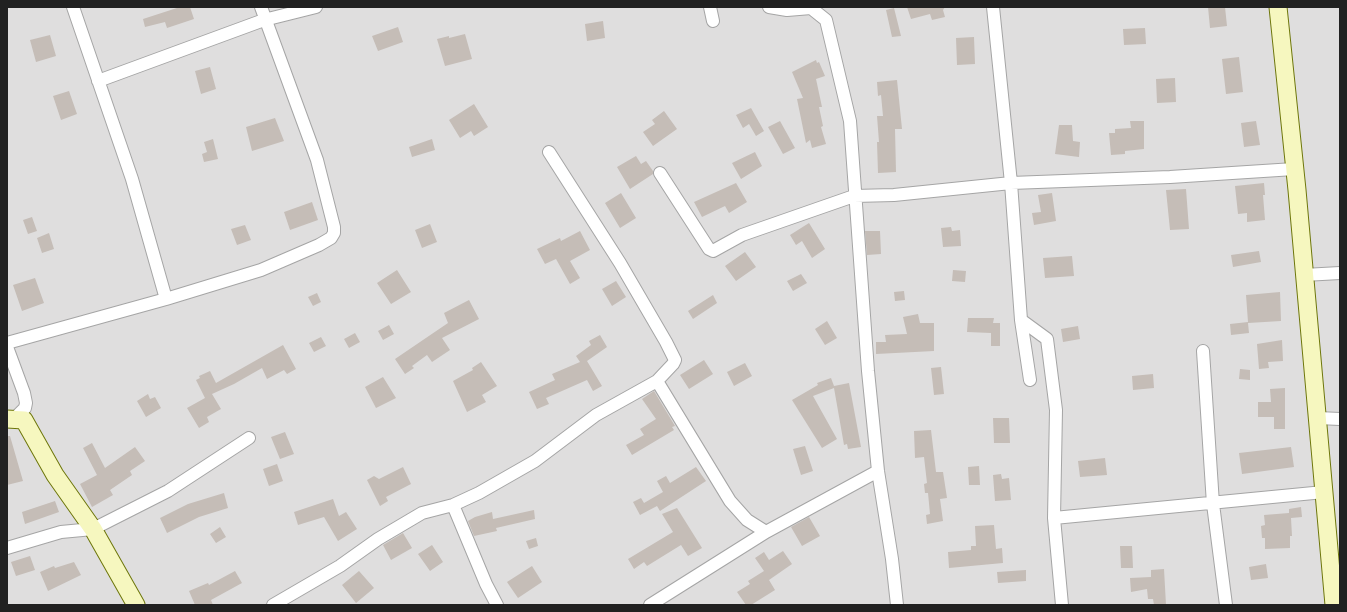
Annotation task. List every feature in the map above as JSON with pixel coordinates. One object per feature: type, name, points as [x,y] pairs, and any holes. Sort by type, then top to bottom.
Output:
[{"type":"main road","points":[[1278,7],[1318,418],[1334,605]]},
{"type":"main road","points":[[11,419],[24,420],[55,475],[93,529],[136,605]]},
{"type":"street","points":[[73,7],[132,179],[166,299]]},
{"type":"street","points":[[7,343],[166,299],[261,270],[319,245],[328,240],[334,233],[317,160],[298,105],[264,20],[261,7]]},
{"type":"street","points":[[98,81],[264,20],[316,7]]},
{"type":"street","points":[[710,7],[713,21]]},
{"type":"street","points":[[769,7],[787,10],[811,8],[826,20],[850,121],[854,196],[868,371],[878,471],[892,559],[896,605]]},
{"type":"street","points":[[993,7],[1011,183],[1022,320],[1030,380]]},
{"type":"street","points":[[274,605],[340,566],[378,539],[422,513],[453,505],[479,493],[535,461],[596,414],[657,381],[676,360],[620,263],[549,152]]},
{"type":"street","points":[[660,173],[709,249],[713,251],[742,235],[854,196],[894,195],[1011,183],[1162,177],[1294,169]]},
{"type":"street","points":[[1304,275],[1340,273]]},
{"type":"street","points":[[1022,320],[1047,339],[1056,410],[1054,518],[1062,605]]},
{"type":"street","points":[[7,347],[26,403],[25,408],[11,419]]},
{"type":"street","points":[[1203,351],[1213,504],[1226,605]]},
{"type":"street","points":[[657,381],[730,500],[747,520],[766,532]]},
{"type":"street","points":[[1318,418],[1340,419]]},
{"type":"street","points":[[7,548],[61,532],[93,529],[168,491],[249,438]]},
{"type":"street","points":[[650,605],[766,532],[878,471]]},
{"type":"street","points":[[1054,518],[1213,504],[1324,492]]},
{"type":"street","points":[[453,505],[486,584],[497,605]]},
{"type":"shaded area","points":[[7,7],[1340,7],[1340,605],[7,605]]},
{"type":"building","points":[[180,7],[190,7],[194,19],[167,28],[165,22],[145,27],[143,19]]},
{"type":"building","points":[[907,7],[945,7],[943,10],[945,17],[932,20],[930,14],[911,19]]},
{"type":"building","points":[[1208,7],[1225,7],[1227,26],[1210,28]]},
{"type":"building","points":[[894,8],[901,36],[892,37],[886,10]]},
{"type":"building","points":[[603,21],[605,38],[587,41],[585,24]]},
{"type":"building","points":[[398,27],[403,42],[378,51],[372,36]]},
{"type":"building","points":[[1145,28],[1146,44],[1124,45],[1123,29]]},
{"type":"building","points":[[465,34],[472,59],[445,66],[437,39]]},
{"type":"building","points":[[50,35],[56,56],[36,62],[30,40]]},
{"type":"building","points":[[974,37],[975,64],[957,65],[956,38]]},
{"type":"building","points":[[1239,57],[1243,92],[1226,94],[1222,59]]},
{"type":"building","points":[[816,60],[817,63],[819,62],[825,76],[816,79],[822,107],[819,107],[823,126],[821,127],[826,144],[812,148],[810,140],[806,143],[797,99],[803,98],[792,72]]},
{"type":"building","points":[[210,67],[216,89],[201,94],[195,71]]},
{"type":"building","points":[[1175,78],[1176,102],[1157,103],[1156,79]]},
{"type":"building","points":[[897,80],[902,129],[895,129],[896,172],[878,173],[877,142],[879,142],[877,116],[883,116],[881,95],[878,96],[877,82]]},
{"type":"building","points":[[69,91],[77,114],[61,120],[53,96]]},
{"type":"building","points":[[474,104],[488,127],[474,136],[471,131],[460,138],[449,120]]},
{"type":"building","points":[[751,108],[764,131],[756,136],[749,124],[743,128],[736,115]]},
{"type":"building","points":[[664,111],[677,129],[653,146],[643,132],[655,124],[652,120]]},
{"type":"building","points":[[275,118],[284,141],[252,151],[246,127]]},
{"type":"building","points":[[780,121],[795,148],[783,154],[768,127]]},
{"type":"building","points":[[1130,121],[1144,121],[1144,149],[1125,151],[1125,154],[1111,155],[1109,133],[1115,133],[1115,129],[1131,128]]},
{"type":"building","points":[[1256,121],[1260,145],[1244,147],[1241,123]]},
{"type":"building","points":[[1059,125],[1072,125],[1073,141],[1080,142],[1079,157],[1055,154]]},
{"type":"building","points":[[213,139],[218,159],[204,162],[202,154],[207,152],[204,142]]},
{"type":"building","points":[[432,139],[435,150],[412,157],[409,147]]},
{"type":"building","points":[[755,152],[762,166],[741,179],[732,163]]},
{"type":"building","points":[[636,156],[641,164],[646,161],[653,171],[653,174],[630,189],[617,167]]},
{"type":"building","points":[[736,183],[747,202],[729,213],[725,206],[702,217],[694,202]]},
{"type":"building","points":[[1264,183],[1265,195],[1263,195],[1265,220],[1247,222],[1247,213],[1238,214],[1235,186]]},
{"type":"building","points":[[1186,189],[1189,229],[1170,230],[1166,190]]},
{"type":"building","points":[[621,193],[636,218],[620,228],[605,203]]},
{"type":"building","points":[[1052,193],[1056,221],[1034,225],[1032,213],[1041,212],[1038,195]]},
{"type":"building","points":[[312,202],[318,220],[290,230],[284,212]]},
{"type":"building","points":[[32,217],[37,231],[28,234],[23,220]]},
{"type":"building","points":[[809,223],[825,249],[812,258],[802,241],[796,245],[790,235]]},
{"type":"building","points":[[430,224],[437,242],[422,248],[415,230]]},
{"type":"building","points":[[245,225],[251,240],[237,245],[231,229]]},
{"type":"building","points":[[951,227],[952,231],[960,230],[961,246],[943,247],[941,228]]},
{"type":"building","points":[[580,231],[590,250],[570,261],[580,278],[570,284],[556,259],[545,264],[537,249],[560,238],[561,241]]},
{"type":"building","points":[[865,231],[880,231],[881,254],[867,255]]},
{"type":"building","points":[[49,233],[54,249],[42,253],[37,238]]},
{"type":"building","points":[[1259,251],[1261,262],[1233,267],[1231,255]]},
{"type":"building","points":[[745,252],[756,267],[736,281],[725,266]]},
{"type":"building","points":[[1072,256],[1074,276],[1045,278],[1043,258]]},
{"type":"building","points":[[397,270],[411,292],[391,304],[377,283]]},
{"type":"building","points":[[953,270],[966,271],[965,282],[952,281]]},
{"type":"building","points":[[801,274],[807,283],[793,291],[787,281]]},
{"type":"building","points":[[35,278],[44,303],[22,311],[13,285]]},
{"type":"building","points":[[616,281],[626,297],[612,306],[602,289]]},
{"type":"building","points":[[904,291],[905,300],[895,301],[894,292]]},
{"type":"building","points":[[1280,292],[1281,321],[1248,323],[1249,333],[1231,335],[1230,324],[1248,322],[1246,295]]},
{"type":"building","points":[[317,293],[321,302],[313,306],[308,297]]},
{"type":"building","points":[[713,295],[717,303],[693,319],[688,311]]},
{"type":"building","points":[[469,300],[479,319],[442,338],[450,350],[432,362],[427,355],[412,366],[414,368],[405,374],[395,359],[448,323],[444,313]]},
{"type":"building","points":[[918,314],[920,323],[934,323],[934,351],[876,354],[876,342],[886,342],[885,335],[907,334],[903,317]]},
{"type":"building","points":[[968,318],[994,318],[993,323],[1000,323],[1000,346],[991,346],[991,333],[967,332]]},
{"type":"building","points":[[827,321],[837,338],[825,345],[815,329]]},
{"type":"building","points":[[389,325],[394,334],[383,340],[378,331]]},
{"type":"building","points":[[1078,326],[1080,339],[1063,342],[1061,329]]},
{"type":"building","points":[[355,333],[360,342],[349,348],[344,339]]},
{"type":"building","points":[[600,335],[607,347],[587,361],[602,386],[593,391],[587,380],[546,398],[549,404],[537,409],[529,392],[555,380],[552,374],[580,362],[576,356],[591,345],[589,341]]},
{"type":"building","points":[[321,337],[326,346],[314,352],[309,343]]},
{"type":"building","points":[[1282,340],[1283,361],[1268,362],[1269,368],[1259,369],[1257,344]]},
{"type":"building","points":[[283,345],[296,369],[287,374],[284,370],[267,379],[262,368],[234,384],[212,394],[221,409],[207,417],[209,422],[199,428],[187,408],[205,398],[196,380],[200,378],[199,376],[210,371],[216,383]]},
{"type":"building","points":[[704,360],[713,374],[689,389],[680,375]]},
{"type":"building","points":[[481,362],[497,386],[482,395],[486,402],[467,412],[453,381],[473,370],[472,368]]},
{"type":"building","points":[[745,363],[752,376],[734,386],[727,372]]},
{"type":"building","points":[[941,367],[944,394],[934,395],[931,368]]},
{"type":"building","points":[[1240,369],[1250,370],[1250,380],[1239,379]]},
{"type":"building","points":[[1153,374],[1154,388],[1133,390],[1132,376]]},
{"type":"building","points":[[383,377],[396,398],[376,408],[365,387]]},
{"type":"building","points":[[831,378],[834,386],[849,383],[861,447],[848,449],[847,444],[844,445],[834,388],[813,396],[837,439],[822,448],[792,400],[818,385],[817,383]]},
{"type":"building","points":[[1285,388],[1285,429],[1274,429],[1274,417],[1258,417],[1258,402],[1271,402],[1270,389]]},
{"type":"building","points":[[654,391],[675,426],[672,427],[674,430],[632,455],[626,445],[644,435],[640,429],[656,419],[642,399]]},
{"type":"building","points":[[148,394],[150,399],[155,397],[161,408],[146,417],[137,401]]},
{"type":"building","points":[[993,418],[1009,418],[1010,443],[994,443]]},
{"type":"building","points":[[931,430],[936,472],[943,472],[947,498],[940,499],[943,521],[927,524],[926,515],[930,514],[928,493],[925,493],[924,484],[927,483],[924,457],[915,458],[914,431]]},
{"type":"building","points":[[285,432],[294,454],[280,459],[271,437]]},
{"type":"building","points":[[7,436],[10,436],[23,481],[7,485]]},
{"type":"building","points":[[92,443],[105,468],[135,447],[145,461],[130,471],[132,475],[110,490],[113,495],[92,507],[80,484],[97,475],[83,448]]},
{"type":"building","points":[[805,446],[813,471],[801,475],[793,449]]},
{"type":"building","points":[[1291,447],[1294,467],[1242,474],[1239,453]]},
{"type":"building","points":[[1105,458],[1107,475],[1080,477],[1078,461]]},
{"type":"building","points":[[277,464],[283,481],[269,486],[263,469]]},
{"type":"building","points":[[979,466],[980,485],[969,485],[968,467]]},
{"type":"building","points":[[403,467],[411,484],[386,497],[388,501],[380,506],[367,480],[374,476],[379,479]]},
{"type":"building","points":[[696,467],[706,481],[660,511],[657,506],[640,515],[633,502],[641,498],[644,503],[663,492],[657,481],[666,476],[670,483]]},
{"type":"building","points":[[1001,474],[1002,479],[1009,478],[1011,500],[995,501],[993,475]]},
{"type":"building","points":[[224,493],[228,508],[199,517],[167,533],[160,518],[188,504]]},
{"type":"building","points":[[333,499],[339,516],[346,512],[357,529],[338,541],[324,517],[298,525],[294,512]]},
{"type":"building","points":[[55,501],[59,512],[25,524],[22,512]]},
{"type":"building","points":[[1301,507],[1302,517],[1291,518],[1292,536],[1290,536],[1290,548],[1265,549],[1265,538],[1262,538],[1261,526],[1265,525],[1264,515],[1289,513],[1289,509]]},
{"type":"building","points":[[677,508],[702,548],[688,556],[681,545],[647,566],[644,562],[634,569],[628,559],[673,532],[662,514]]},
{"type":"building","points":[[534,510],[535,519],[496,528],[497,531],[474,536],[468,521],[475,517],[492,512],[493,519]]},
{"type":"building","points":[[809,517],[820,536],[802,546],[791,527]]},
{"type":"building","points":[[994,525],[996,549],[1002,548],[1003,563],[949,568],[948,552],[971,550],[971,546],[976,546],[975,526]]},
{"type":"building","points":[[220,527],[226,537],[216,543],[210,534]]},
{"type":"building","points":[[403,533],[412,548],[391,560],[383,545]]},
{"type":"building","points":[[536,538],[538,546],[529,549],[526,541]]},
{"type":"building","points":[[432,545],[443,562],[430,571],[418,554]]},
{"type":"building","points":[[1120,546],[1132,546],[1133,568],[1121,568]]},
{"type":"building","points":[[783,551],[792,564],[769,580],[775,590],[751,605],[746,605],[737,592],[750,584],[748,581],[764,571],[755,558],[764,552],[769,560]]},
{"type":"building","points":[[30,556],[35,570],[16,576],[11,562]]},
{"type":"building","points":[[74,562],[81,575],[48,591],[40,572],[54,566],[55,568]]},
{"type":"building","points":[[1266,564],[1268,578],[1251,580],[1249,567]]},
{"type":"building","points":[[532,566],[542,582],[518,598],[507,582]]},
{"type":"building","points":[[1164,569],[1166,605],[1154,605],[1153,599],[1148,599],[1147,589],[1131,592],[1130,578],[1151,577],[1151,570]]},
{"type":"building","points":[[1026,570],[1026,581],[998,583],[997,572]]},
{"type":"building","points":[[235,571],[242,583],[211,600],[213,605],[195,605],[189,591],[208,583],[209,585]]},
{"type":"building","points":[[359,571],[374,588],[356,603],[342,585]]}]
